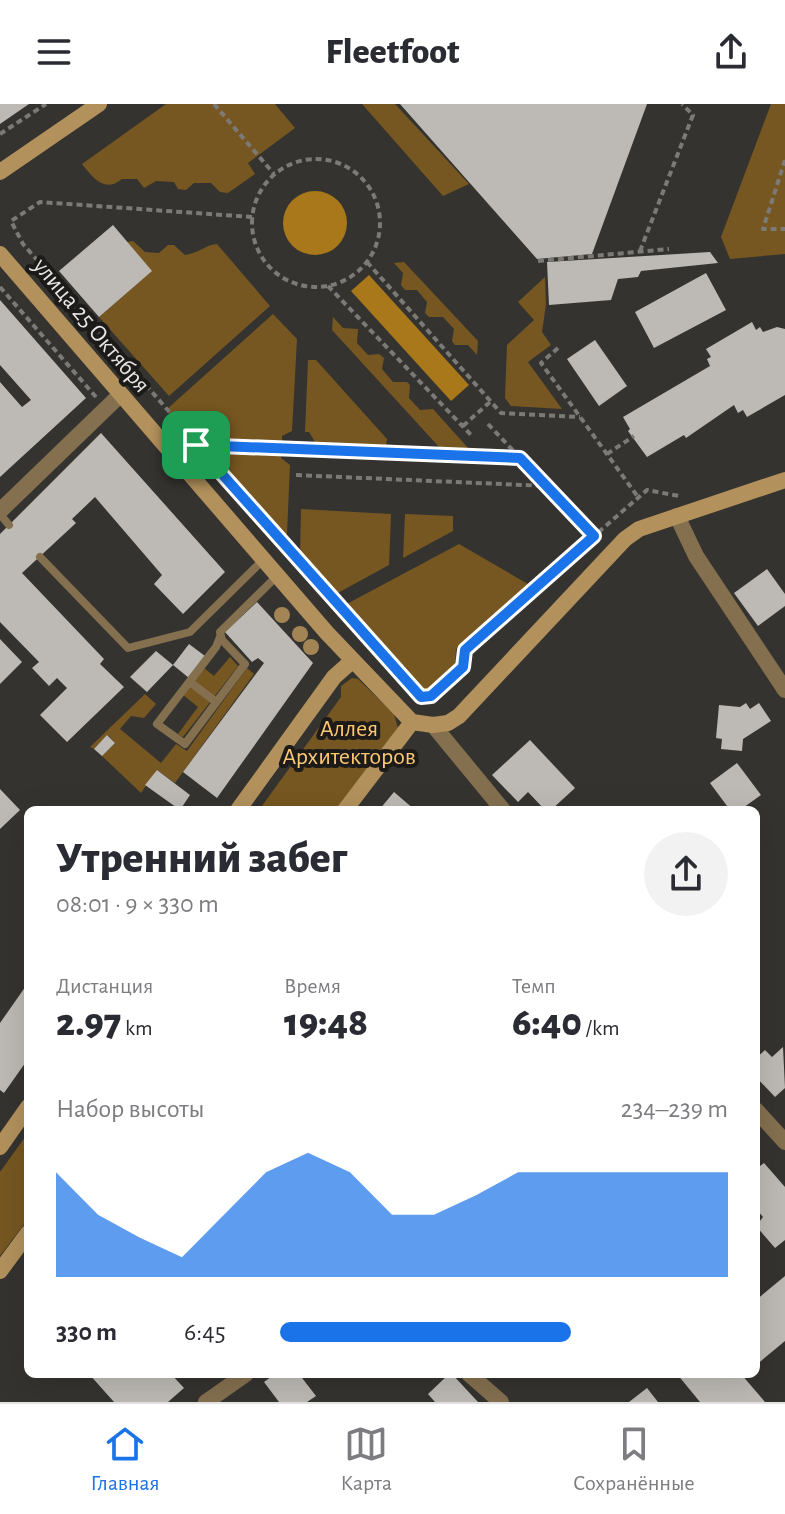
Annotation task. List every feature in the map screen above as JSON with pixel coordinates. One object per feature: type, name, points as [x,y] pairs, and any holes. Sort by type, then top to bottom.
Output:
[{"type":"street","points":[[0,172],[99,104]]},
{"type":"street","name":"улица 25 Октября","points":[[0,254],[277,576],[352,661],[412,722]]},
{"type":"street","points":[[3,517],[120,395]]},
{"type":"street","points":[[348,806],[412,722],[433,725],[448,723],[459,716],[625,539],[639,529],[785,480]]},
{"type":"street","points":[[677,516],[696,556],[785,690]]},
{"type":"street","points":[[241,806],[334,677],[352,661]]},
{"type":"street","points":[[433,725],[500,806]]},
{"type":"street","points":[[0,1147],[24,1113]]},
{"type":"street","points":[[760,1114],[785,1142]]},
{"type":"street","points":[[0,1271],[24,1238]]},
{"type":"street","points":[[206,1402],[240,1378]]},
{"type":"street","points":[[474,1378],[501,1402]]},
{"type":"lane","points":[[40,557],[128,648],[190,632],[263,560]]},
{"type":"lane","points":[[220,637],[245,664],[185,744],[157,724],[218,644],[220,637],[223,628],[277,576]]},
{"type":"lane","points":[[190,682],[216,702]]},
{"type":"path","points":[[0,134],[46,104]]},
{"type":"path","points":[[214,104],[274,174]]},
{"type":"path","points":[[640,251],[693,115],[682,104]]},
{"type":"path","points":[[317,158],[340,163],[360,176],[374,194],[380,217],[378,241],[367,262],[350,277],[328,286],[304,286],[282,277],[265,262],[254,241],[252,217],[259,193],[274,174],[294,162],[317,158]]},
{"type":"path","points":[[785,160],[763,229],[785,229]]},
{"type":"path","points":[[252,217],[40,202],[11,221],[23,244],[196,445],[421,697],[431,696],[463,667],[465,650],[647,490],[690,498]]},
{"type":"path","points":[[538,261],[669,249]]},
{"type":"path","points":[[367,262],[501,413],[580,417]]},
{"type":"path","points":[[328,286],[473,437]]},
{"type":"path","points":[[558,348],[541,363],[638,497]]},
{"type":"path","points":[[463,426],[491,401]]},
{"type":"path","points":[[488,424],[594,536]]},
{"type":"path","points":[[607,454],[634,436]]},
{"type":"path","points":[[196,445],[520,458]]},
{"type":"path","points":[[296,475],[546,486]]},
{"type":"green space","points":[[166,104],[275,104],[295,128],[248,163],[255,174],[228,193],[220,192],[211,183],[194,183],[186,190],[178,189],[174,182],[156,181],[144,188],[137,179],[122,179],[110,185],[95,179],[82,164]]},
{"type":"green space","points":[[362,104],[395,104],[469,184],[443,196]]},
{"type":"green space","points":[[771,104],[785,104],[785,254],[730,259],[721,237]]},
{"type":"green space","points":[[133,241],[145,252],[159,253],[168,245],[174,245],[185,255],[217,244],[270,306],[169,396],[99,317],[151,271],[127,242]]},
{"type":"green space","points":[[404,262],[478,341],[477,355],[468,345],[455,345],[452,341],[454,329],[443,317],[429,317],[425,313],[427,302],[417,290],[405,290],[401,285],[403,273],[394,263]]},
{"type":"green space","points":[[545,277],[546,304],[542,332],[551,345],[528,362],[562,409],[511,406],[505,398],[507,345],[534,320],[518,302]]},
{"type":"green space","points":[[273,314],[297,339],[292,431],[282,436],[282,441],[192,439],[166,410]]},
{"type":"green space","points":[[333,317],[343,328],[358,329],[357,343],[368,355],[379,354],[384,358],[382,369],[393,382],[407,382],[410,385],[409,398],[420,410],[433,409],[469,449],[440,448],[332,330]]},
{"type":"green space","points":[[308,360],[316,360],[387,439],[386,446],[315,442],[309,432],[305,432]]},
{"type":"green space","points":[[212,451],[281,453],[281,458],[290,465],[287,534],[282,539],[207,455]]},
{"type":"green space","points":[[301,509],[391,514],[389,565],[334,595],[300,556]]},
{"type":"green space","points":[[405,514],[453,516],[453,531],[403,558]]},
{"type":"green space","points":[[459,544],[528,584],[456,649],[455,665],[430,689],[420,690],[343,606]]},
{"type":"green space","points":[[230,657],[238,666],[183,737],[178,734],[198,707],[183,695],[204,668],[214,676]]},
{"type":"green space","points":[[247,668],[254,674],[175,783],[157,770],[141,793],[102,756],[115,743],[108,735],[94,749],[90,747],[145,694],[156,704],[144,718],[131,716],[120,729],[161,763],[176,744],[187,751]]},
{"type":"green space","name":"Аллея Архитекторов","points":[[352,678],[358,679],[394,714],[398,728],[341,806],[262,806],[341,697],[341,686]]},
{"type":"green space","points":[[24,1139],[24,1224],[0,1256],[0,1172]]},
{"type":"shaded area","points":[[309,191],[321,191],[338,200],[345,211],[345,235],[338,246],[321,255],[309,255],[297,250],[288,241],[283,229],[283,217],[288,205],[297,196]]},
{"type":"shaded area","points":[[369,275],[469,385],[451,401],[351,291]]},
{"type":"building","points":[[0,104],[29,104],[0,124]]},
{"type":"building","points":[[400,104],[647,104],[592,254],[537,259]]},
{"type":"building","points":[[113,225],[152,271],[99,317],[59,271]]},
{"type":"building","points":[[710,252],[718,263],[641,271],[638,277],[618,279],[611,300],[549,305],[547,262]]},
{"type":"building","points":[[706,273],[726,310],[654,348],[635,312]]},
{"type":"building","points":[[0,300],[86,398],[0,477],[0,382],[22,407],[31,400],[0,365]]},
{"type":"building","points":[[752,322],[756,330],[760,327],[763,332],[777,327],[785,329],[785,395],[747,417],[743,410],[738,413],[734,405],[686,438],[684,435],[647,457],[628,431],[630,429],[623,417],[710,366],[707,359],[711,357],[706,349]]},
{"type":"building","points":[[595,340],[627,386],[599,406],[567,359]]},
{"type":"building","points":[[101,433],[225,572],[183,614],[154,584],[162,575],[95,497],[72,519],[76,523],[22,573],[104,659],[100,664],[124,687],[67,742],[40,715],[67,688],[57,678],[49,686],[32,668],[39,662],[0,622],[0,534]]},
{"type":"building","points":[[767,569],[785,594],[785,606],[758,626],[734,593]]},
{"type":"building","points":[[257,602],[313,663],[217,798],[183,772],[264,663],[258,658],[252,662],[225,632]]},
{"type":"building","points":[[0,639],[22,662],[0,684]]},
{"type":"building","points":[[189,644],[205,656],[189,678],[173,665]]},
{"type":"building","points":[[156,651],[173,665],[147,692],[130,677]]},
{"type":"building","points":[[746,703],[750,709],[759,703],[771,721],[743,739],[742,751],[721,749],[722,739],[716,738],[719,705],[740,707]]},
{"type":"building","points":[[107,735],[115,743],[102,756],[94,749]]},
{"type":"building","points":[[530,740],[575,788],[555,806],[541,806],[528,792],[518,802],[492,775]]},
{"type":"building","points":[[737,763],[761,795],[746,806],[727,806],[710,783]]},
{"type":"building","points":[[157,770],[190,795],[183,806],[174,806],[145,785]]},
{"type":"building","points":[[0,789],[20,810],[0,829]]},
{"type":"building","points":[[394,792],[410,806],[382,806]]},
{"type":"building","points":[[24,989],[24,1065],[4,1093],[0,1090],[0,1023]]},
{"type":"building","points":[[783,1047],[785,1088],[775,1097],[760,1081],[760,1054],[765,1050],[772,1057]]},
{"type":"building","points":[[764,1163],[785,1187],[785,1240],[775,1248],[760,1231],[763,1217],[760,1214],[760,1166]]},
{"type":"building","points":[[785,1276],[785,1341],[760,1362],[760,1297]]},
{"type":"building","points":[[93,1378],[175,1378],[184,1388],[168,1402],[114,1402]]},
{"type":"building","points":[[270,1378],[302,1378],[316,1396],[307,1402],[279,1402],[264,1382]]},
{"type":"building","points":[[445,1378],[456,1378],[478,1402],[435,1402],[428,1394]]},
{"type":"building","points":[[680,1378],[744,1378],[765,1402],[700,1402]]},
{"type":"building","points":[[647,1388],[658,1402],[629,1402]]},
{"type":"route","points":[[196,445],[520,458],[594,536],[465,650],[463,667],[431,696],[421,697],[196,445]]}]
